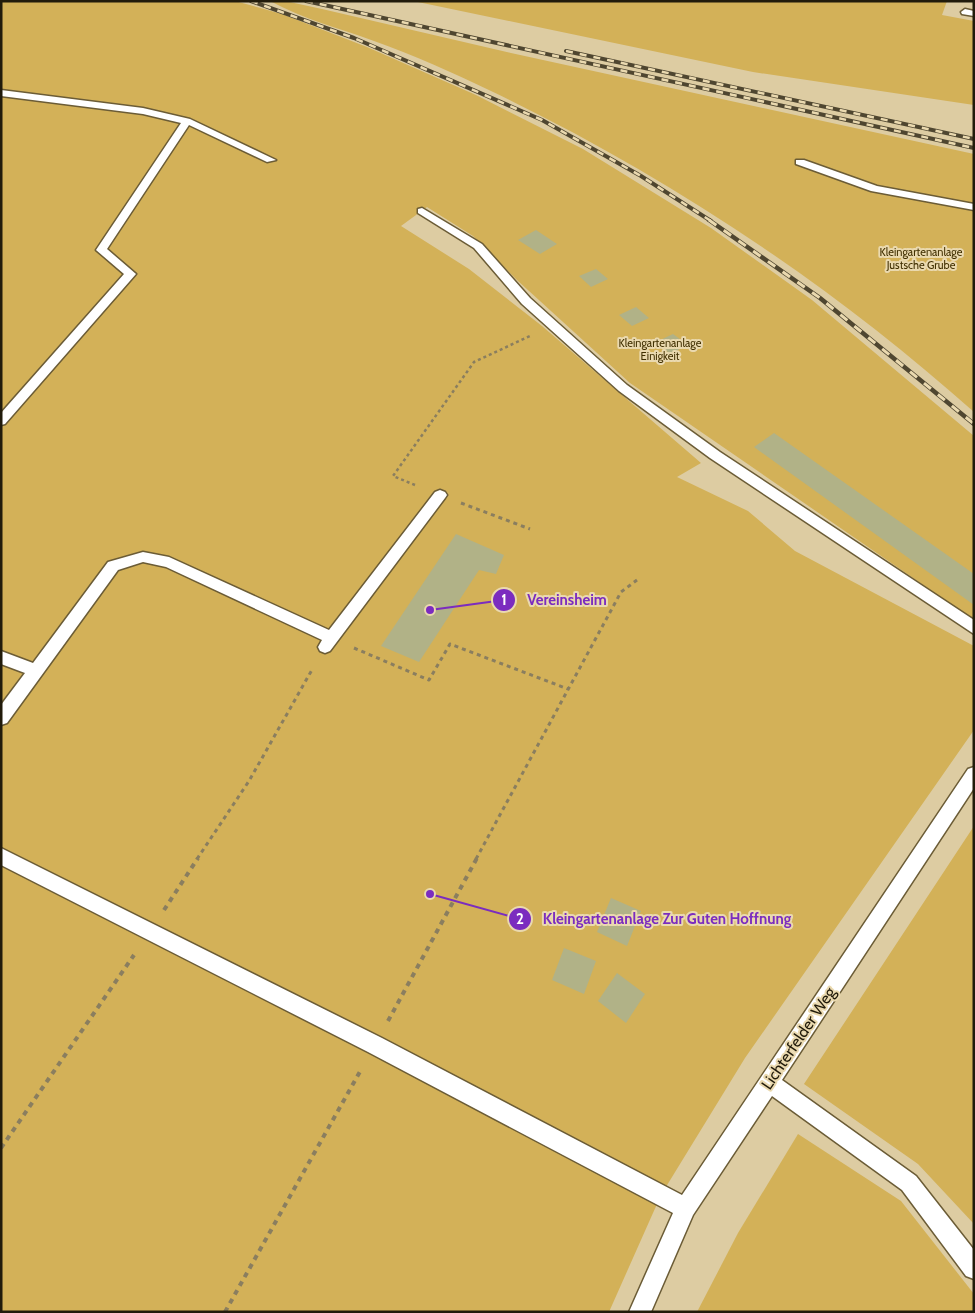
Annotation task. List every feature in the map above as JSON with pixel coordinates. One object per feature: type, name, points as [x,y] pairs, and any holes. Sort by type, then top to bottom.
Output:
[{"type":"lane","points":[[1,93],[143,111],[187,121],[271,160]]},
{"type":"lane","points":[[1,422],[130,274],[101,250],[187,121]]},
{"type":"lane","points":[[800,162],[875,189],[974,208]]},
{"type":"lane","points":[[422,211],[478,246],[526,301],[623,388],[714,455],[974,628]]},
{"type":"lane","points":[[1,718],[113,566],[144,557],[169,562],[329,643],[440,495]]},
{"type":"lane","points":[[1,657],[36,671]]},
{"type":"lane","name":"Lichterfelder Weg","points":[[640,1312],[686,1208],[974,774]]},
{"type":"lane","points":[[1,856],[150,933],[375,1045],[686,1208]]},
{"type":"lane","points":[[768,1082],[909,1183],[974,1268]]},
{"type":"path","points":[[393,476],[474,362],[553,325]]},
{"type":"path","points":[[225,1312],[375,1045],[621,592],[637,580]]},
{"type":"path","points":[[1,1148],[150,933],[248,780],[329,643],[429,680],[450,644],[568,689]]},
{"type":"green space","name":"Kleingartenanlage Einigkeit","points":[[1,1],[235,1],[282,14],[367,47],[476,95],[583,149],[711,228],[812,300],[974,436],[974,620],[630,383],[518,281],[473,236],[427,207],[401,226],[469,269],[542,326],[701,463],[677,477],[748,511],[795,551],[974,646],[974,730],[745,1058],[661,1195],[609,1312],[1,1312]]},
{"type":"green space","name":"Kleingartenanlage Justsche Grube","points":[[270,1],[285,1],[322,9],[511,53],[974,154],[974,412],[862,319],[804,276],[682,195],[620,158],[491,91],[448,71],[389,46],[308,18]]},
{"type":"green space","points":[[413,1],[947,1],[942,15],[974,21],[974,105],[753,72]]},
{"type":"green space","points":[[974,826],[974,1224],[918,1164],[804,1084]]},
{"type":"green space","points":[[798,1134],[901,1201],[974,1294],[974,1312],[697,1312],[738,1233]]},
{"type":"building","points":[[536,230],[557,244],[540,254],[518,240]]},
{"type":"building","points":[[596,269],[608,279],[591,287],[579,276]]},
{"type":"building","points":[[636,307],[649,318],[632,326],[619,315]]},
{"type":"building","points":[[673,334],[688,345],[670,354],[656,342]]},
{"type":"building","points":[[774,433],[974,574],[974,605],[754,447]]},
{"type":"building","points":[[456,534],[504,555],[496,574],[479,570],[419,662],[381,646]]},
{"type":"building","points":[[611,898],[641,911],[627,946],[597,932]]},
{"type":"building","points":[[564,948],[596,961],[584,994],[552,980]]},
{"type":"building","points":[[617,973],[645,994],[626,1023],[598,1001]]},
{"type":"railway","points":[[251,1],[354,38],[542,120],[641,176],[711,221]]},
{"type":"railway","points":[[306,1],[974,148]]},
{"type":"railway","points":[[566,51],[974,139]]},
{"type":"railway","points":[[709,220],[820,298],[974,424]]},
{"type":"place","name":"Vereinsheim","points":[[430,610]]},
{"type":"place","name":"Kleingartenanlage Zur Guten Hoffnung","points":[[430,894]]}]
